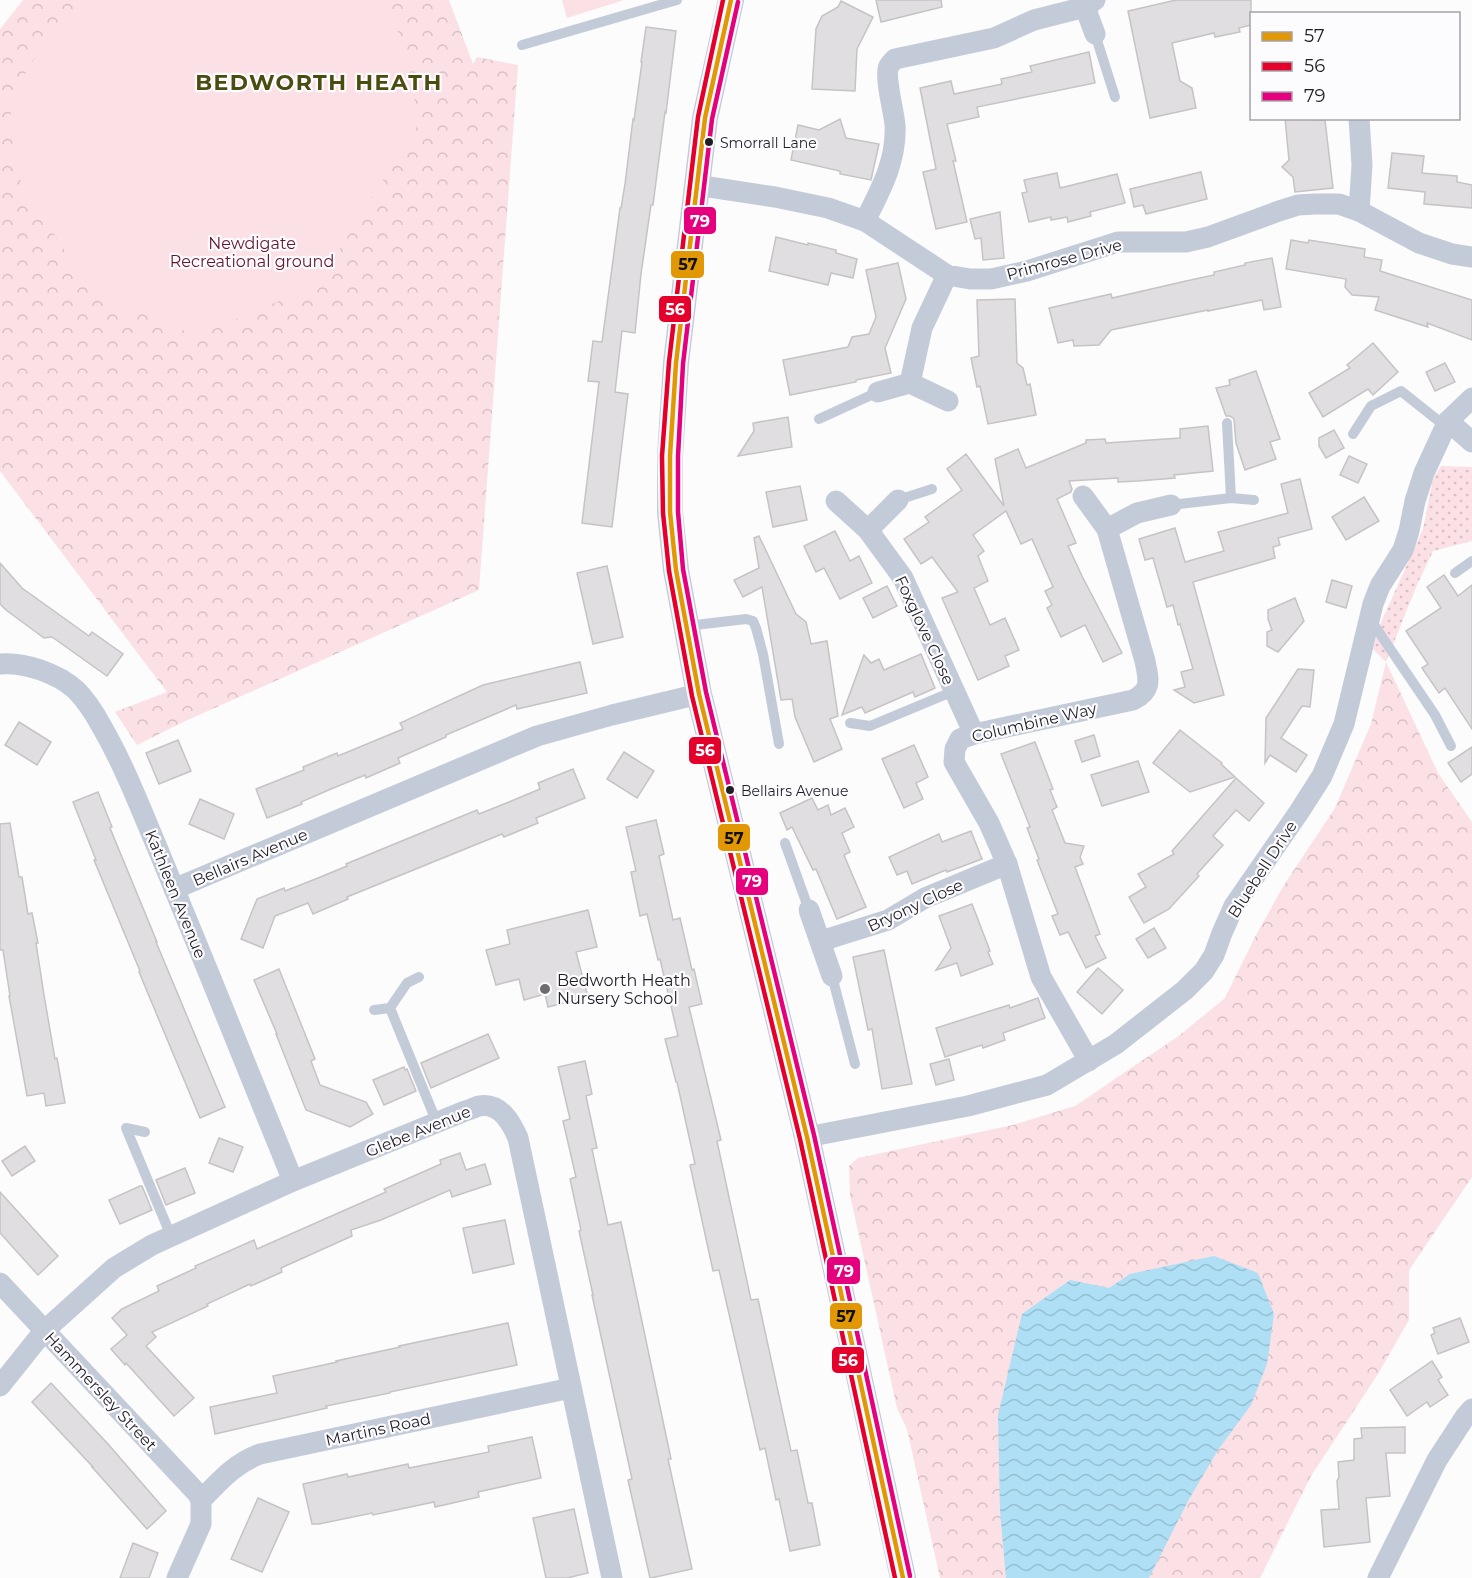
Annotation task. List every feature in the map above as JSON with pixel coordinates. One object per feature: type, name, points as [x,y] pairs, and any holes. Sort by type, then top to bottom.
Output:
[{"type":"street","points":[[731,0],[705,118],[676,363],[670,456],[670,512],[676,570],[699,694],[807,1137],[903,1578]]},
{"type":"street","points":[[865,222],[886,178],[894,148],[895,127],[887,77],[889,66],[895,59],[994,38],[1034,20],[1090,3],[1095,34]]},
{"type":"street","points":[[1359,120],[1362,165],[1359,211]]},
{"type":"street","name":"Primrose Drive","points":[[696,185],[828,208],[865,222],[947,275],[970,279],[991,279],[1027,271],[1118,242],[1186,243],[1298,205],[1339,204],[1359,211],[1419,243],[1472,258]]},
{"type":"street","points":[[910,383],[922,328],[947,275]]},
{"type":"street","points":[[878,392],[910,383],[948,401]]},
{"type":"street","name":"Bluebell Drive","points":[[807,1137],[968,1106],[1047,1084],[1116,1044],[1176,997],[1204,971],[1214,955],[1234,906],[1322,776],[1344,724],[1380,586],[1403,550],[1424,473],[1446,423],[1472,398]]},
{"type":"street","points":[[1446,423],[1472,442]]},
{"type":"street","name":"Columbine Way","points":[[1083,496],[1107,529],[1145,661],[1149,679],[1148,686],[1143,695],[1133,700],[960,739],[955,749],[954,762],[989,823],[1007,864],[1041,977],[1089,1061]]},
{"type":"street","points":[[868,530],[898,500]]},
{"type":"street","name":"Foxglove Close","points":[[836,501],[868,530],[903,578],[974,734]]},
{"type":"street","points":[[1107,529],[1137,513],[1171,505]]},
{"type":"street","name":"Kathleen Avenue","points":[[0,664],[7,663],[34,668],[54,676],[75,690],[92,710],[117,752],[293,1181]]},
{"type":"street","name":"Bellairs Avenue","points":[[174,889],[537,736],[699,694]]},
{"type":"street","name":"Bryony Close","points":[[821,941],[888,920],[925,898],[1007,864]]},
{"type":"street","points":[[809,910],[832,976]]},
{"type":"street","name":"Glebe Avenue","points":[[0,1386],[45,1331],[114,1268],[152,1245],[293,1181],[480,1106],[491,1106],[506,1116],[518,1138],[612,1578]]},
{"type":"street","name":"Hammersley Street","points":[[0,1283],[201,1500]]},
{"type":"street","name":"Martins Road","points":[[201,1500],[233,1468],[260,1454],[571,1388]]},
{"type":"street","points":[[1378,1578],[1437,1460],[1472,1409]]},
{"type":"street","points":[[177,1578],[201,1524],[201,1500]]},
{"type":"lane","points":[[522,45],[677,0]]},
{"type":"lane","points":[[1095,34],[1115,97]]},
{"type":"lane","points":[[1353,434],[1371,406],[1401,391],[1446,423]]},
{"type":"lane","points":[[819,419],[878,392]]},
{"type":"lane","points":[[1227,423],[1231,498]]},
{"type":"lane","points":[[898,500],[932,489]]},
{"type":"lane","points":[[1171,505],[1231,498],[1254,500]]},
{"type":"lane","points":[[1455,573],[1472,561]]},
{"type":"lane","points":[[1370,618],[1435,715],[1451,746]]},
{"type":"lane","points":[[686,626],[746,619],[753,621],[763,654],[779,744]]},
{"type":"lane","points":[[850,723],[870,726],[954,691]]},
{"type":"lane","points":[[784,843],[809,910]]},
{"type":"lane","points":[[832,976],[855,1064]]},
{"type":"lane","points":[[374,1010],[390,1008],[407,983],[419,978]]},
{"type":"lane","points":[[390,1008],[437,1123]]},
{"type":"lane","points":[[145,1132],[126,1128],[171,1236]]},
{"type":"green space","name":"Newdigate Recreational ground","points":[[23,0],[449,0],[473,64],[477,57],[518,65],[479,590],[181,723],[137,745],[115,712],[167,692],[0,471],[0,29]]},
{"type":"green space","points":[[80,0],[390,0],[420,121],[318,284],[198,336],[92,294],[21,182],[8,122],[27,69]]},
{"type":"green space","points":[[562,0],[624,0],[567,18]]},
{"type":"green space","points":[[1441,466],[1472,467],[1472,541],[1433,551],[1386,662],[1373,649],[1379,627],[1423,529],[1433,479]]},
{"type":"green space","points":[[1386,662],[1438,773],[1472,822],[1472,1177],[1409,1270],[1409,1320],[1378,1374],[1311,1476],[1260,1578],[940,1578],[907,1429],[897,1408],[850,1195],[849,1166],[858,1158],[1013,1125],[1075,1106],[1180,1035],[1225,998],[1284,885],[1335,808],[1371,724]]},
{"type":"water","points":[[1214,1256],[1258,1273],[1274,1314],[1267,1364],[1251,1405],[1218,1450],[1188,1501],[1149,1578],[1006,1578],[1000,1511],[998,1415],[1022,1314],[1070,1280],[1109,1288],[1130,1274]]},
{"type":"building","points":[[876,0],[941,0],[942,7],[881,22]]},
{"type":"building","points":[[1176,0],[1251,0],[1250,25],[1239,28],[1240,32],[1215,37],[1214,33],[1172,43],[1180,81],[1192,88],[1196,108],[1150,118],[1128,11]]},
{"type":"building","points":[[841,1],[873,17],[857,49],[855,91],[812,89],[816,29],[822,16],[838,7]]},
{"type":"building","points":[[646,27],[676,31],[653,205],[651,205],[641,274],[635,333],[622,331],[615,392],[628,394],[612,527],[582,523],[599,382],[588,381],[593,341],[602,342]]},
{"type":"building","points":[[1089,52],[1095,83],[977,107],[979,117],[947,124],[967,222],[936,229],[923,172],[936,169],[920,88],[951,81],[954,94],[1002,84],[1001,79],[1032,72],[1030,66]]},
{"type":"building","points":[[840,119],[846,138],[879,144],[871,180],[791,160],[798,125],[819,130]]},
{"type":"building","points":[[1285,120],[1325,120],[1333,188],[1295,192],[1293,177],[1282,167],[1289,160]]},
{"type":"building","points":[[1392,153],[1424,156],[1422,173],[1457,176],[1457,182],[1472,185],[1472,208],[1424,204],[1425,192],[1388,188]]},
{"type":"building","points":[[1201,172],[1207,199],[1146,214],[1143,205],[1134,207],[1130,189]]},
{"type":"building","points":[[1057,173],[1060,188],[1117,174],[1125,203],[1090,212],[1091,216],[1068,222],[1067,217],[1051,220],[1051,217],[1029,222],[1022,193],[1027,192],[1024,180]]},
{"type":"building","points":[[1000,212],[1004,258],[983,260],[981,238],[975,239],[970,219]]},
{"type":"building","points":[[776,237],[836,250],[836,253],[857,259],[853,278],[831,273],[828,285],[769,271]]},
{"type":"building","points":[[1291,240],[1308,243],[1309,240],[1365,249],[1364,257],[1382,260],[1380,271],[1472,300],[1472,340],[1427,323],[1428,327],[1375,310],[1379,297],[1352,295],[1345,287],[1346,279],[1286,269]]},
{"type":"building","points":[[1272,258],[1281,307],[1264,310],[1262,300],[1111,330],[1099,345],[1074,346],[1073,340],[1058,343],[1049,308],[1111,294],[1112,298],[1214,275],[1214,272]]},
{"type":"building","points":[[898,263],[906,299],[885,348],[891,373],[790,395],[783,360],[848,347],[852,337],[869,334],[876,317],[866,270]]},
{"type":"building","points":[[1015,299],[1017,363],[1023,368],[1027,385],[1030,384],[1036,415],[988,424],[971,358],[979,356],[977,300]]},
{"type":"building","points":[[1373,343],[1398,372],[1373,395],[1368,389],[1323,417],[1309,393],[1350,368],[1347,365]]},
{"type":"building","points":[[1445,363],[1455,382],[1435,391],[1426,372]]},
{"type":"building","points":[[1256,371],[1280,439],[1270,442],[1276,459],[1245,470],[1236,443],[1234,419],[1226,416],[1216,388],[1230,385],[1229,380]]},
{"type":"building","points":[[788,417],[792,447],[738,456],[754,431],[753,423]]},
{"type":"building","points":[[1208,426],[1213,471],[1174,475],[1175,478],[1138,481],[1118,482],[1118,478],[1069,481],[1071,492],[1057,499],[1076,543],[1068,546],[1122,653],[1103,662],[1085,625],[1061,637],[1047,608],[1052,605],[1045,591],[1053,587],[1032,539],[1021,544],[1006,511],[973,535],[984,551],[978,556],[988,581],[974,588],[990,625],[1005,618],[1019,650],[1005,656],[1009,666],[978,680],[942,598],[958,592],[932,557],[921,564],[904,539],[929,522],[925,517],[962,490],[947,469],[966,454],[1004,506],[995,459],[1018,449],[1026,468],[1086,443],[1086,440],[1105,439],[1106,443],[1180,438],[1180,429]]},
{"type":"building","points":[[1334,430],[1344,448],[1326,458],[1319,446],[1319,438]]},
{"type":"building","points":[[1349,456],[1367,464],[1358,483],[1340,475]]},
{"type":"building","points":[[1300,479],[1312,529],[1278,538],[1280,545],[1273,547],[1275,558],[1193,582],[1224,695],[1194,703],[1174,690],[1185,687],[1181,672],[1193,669],[1173,605],[1167,607],[1153,558],[1145,560],[1139,539],[1175,528],[1185,562],[1224,551],[1218,532],[1288,513],[1281,484]]},
{"type":"building","points":[[800,486],[807,520],[773,527],[766,492]]},
{"type":"building","points":[[1364,497],[1379,521],[1346,540],[1332,517]]},
{"type":"building","points":[[835,531],[850,561],[859,556],[872,583],[840,599],[824,568],[816,572],[804,546]]},
{"type":"building","points":[[759,536],[796,614],[806,622],[811,644],[827,641],[838,716],[830,719],[842,749],[814,762],[795,717],[792,699],[781,700],[762,587],[743,597],[734,580],[759,568],[754,538]]},
{"type":"building","points":[[0,563],[22,588],[89,636],[92,632],[123,654],[107,676],[52,637],[44,638],[0,604]]},
{"type":"building","points":[[607,566],[623,637],[593,644],[577,573]]},
{"type":"building","points":[[1444,575],[1458,596],[1472,585],[1472,729],[1445,688],[1439,693],[1422,668],[1428,664],[1406,631],[1441,608],[1427,587]]},
{"type":"building","points":[[1332,580],[1352,586],[1346,608],[1326,602]]},
{"type":"building","points":[[887,586],[897,606],[873,618],[863,598]]},
{"type":"building","points":[[1295,598],[1304,621],[1278,652],[1267,646],[1267,632],[1272,630],[1268,610]]},
{"type":"building","points":[[921,654],[935,688],[915,697],[913,692],[865,713],[862,707],[842,715],[864,655],[871,663],[879,659],[884,670]]},
{"type":"building","points":[[580,662],[587,693],[517,709],[516,705],[398,758],[400,763],[366,778],[365,775],[331,789],[267,818],[256,789],[304,770],[303,767],[337,753],[338,756],[403,729],[400,723],[483,685]]},
{"type":"building","points":[[1298,669],[1314,670],[1310,707],[1302,706],[1281,738],[1307,755],[1296,772],[1270,755],[1265,763],[1266,718]]},
{"type":"building","points":[[19,722],[51,742],[37,765],[5,745]]},
{"type":"building","points":[[1180,730],[1222,763],[1235,777],[1190,792],[1153,763]]},
{"type":"building","points":[[1094,735],[1100,756],[1082,762],[1075,741]]},
{"type":"building","points":[[178,740],[191,771],[159,784],[146,753]]},
{"type":"building","points":[[1035,742],[1053,789],[1050,790],[1057,807],[1052,810],[1065,843],[1084,846],[1080,857],[1083,864],[1075,867],[1100,934],[1095,936],[1106,958],[1086,968],[1068,932],[1060,935],[1052,916],[1058,914],[1037,860],[1039,859],[1027,828],[1030,827],[1001,754]]},
{"type":"building","points":[[914,745],[928,777],[916,783],[923,799],[904,808],[882,759]]},
{"type":"building","points":[[1472,747],[1472,774],[1461,782],[1448,763]]},
{"type":"building","points":[[624,752],[654,771],[637,798],[607,779]]},
{"type":"building","points":[[1138,761],[1149,792],[1102,806],[1091,775]]},
{"type":"building","points":[[573,769],[585,798],[536,818],[538,823],[504,837],[502,834],[347,897],[348,899],[313,914],[308,903],[275,916],[263,948],[241,939],[257,899],[318,878],[347,866],[346,864],[477,810],[479,814],[509,802],[540,789],[538,783]]},
{"type":"building","points":[[1236,778],[1264,803],[1249,821],[1236,810],[1213,836],[1223,845],[1197,874],[1199,876],[1169,909],[1144,923],[1129,897],[1146,887],[1138,874],[1174,854],[1172,851]]},
{"type":"building","points":[[98,792],[112,827],[110,828],[225,1107],[200,1118],[139,972],[73,802]]},
{"type":"building","points":[[812,798],[818,810],[828,805],[831,815],[845,808],[854,827],[842,833],[850,852],[844,855],[866,907],[837,919],[816,869],[813,870],[792,827],[787,830],[780,813]]},
{"type":"building","points":[[200,799],[234,814],[224,839],[189,824]]},
{"type":"building","points":[[656,820],[664,854],[659,856],[673,920],[680,918],[702,1004],[689,1007],[721,1140],[717,1141],[751,1300],[758,1299],[791,1451],[797,1450],[808,1503],[812,1503],[820,1545],[790,1551],[765,1448],[760,1450],[719,1270],[713,1271],[690,1165],[695,1164],[665,1039],[678,1036],[660,959],[658,960],[647,914],[640,916],[631,872],[636,871],[626,827]]},
{"type":"building","points":[[10,823],[19,877],[22,877],[28,914],[32,913],[38,943],[36,943],[44,995],[65,1103],[46,1106],[44,1093],[27,1096],[3,950],[0,950],[0,824]]},
{"type":"building","points":[[971,831],[982,859],[912,884],[907,871],[897,875],[889,857],[939,834],[942,842]]},
{"type":"building","points":[[972,904],[993,964],[961,976],[957,963],[936,970],[951,948],[939,916]]},
{"type":"building","points":[[588,910],[597,947],[576,952],[588,997],[548,1007],[545,994],[524,1000],[519,979],[496,985],[486,950],[510,944],[507,930]]},
{"type":"building","points":[[1154,928],[1166,948],[1148,958],[1136,939]]},
{"type":"building","points":[[884,950],[912,1084],[882,1089],[872,1029],[868,1030],[853,957]]},
{"type":"building","points":[[1098,968],[1123,990],[1102,1014],[1077,992]]},
{"type":"building","points":[[279,969],[315,1059],[311,1061],[320,1085],[366,1102],[373,1114],[350,1127],[306,1110],[254,980]]},
{"type":"building","points":[[1038,998],[1045,1018],[1003,1033],[1005,1040],[945,1057],[936,1028]]},
{"type":"building","points":[[488,1034],[499,1058],[431,1088],[421,1063]]},
{"type":"building","points":[[949,1059],[954,1080],[936,1085],[930,1064]]},
{"type":"building","points":[[585,1061],[592,1094],[586,1096],[597,1148],[592,1149],[608,1225],[621,1222],[692,1569],[651,1578],[628,1480],[632,1479],[592,1295],[570,1179],[576,1177],[563,1121],[570,1119],[558,1067]]},
{"type":"building","points":[[404,1067],[416,1091],[384,1105],[373,1080]]},
{"type":"building","points":[[219,1138],[243,1147],[233,1172],[209,1163]]},
{"type":"building","points":[[25,1146],[35,1161],[12,1176],[2,1161]]},
{"type":"building","points":[[460,1153],[466,1170],[485,1164],[491,1184],[452,1197],[450,1190],[381,1220],[351,1230],[352,1236],[281,1268],[282,1272],[251,1286],[250,1284],[152,1332],[156,1337],[146,1346],[194,1398],[174,1416],[111,1349],[127,1335],[112,1318],[122,1309],[159,1291],[157,1286],[254,1240],[257,1249],[386,1192],[384,1189],[441,1164],[440,1160]]},
{"type":"building","points":[[185,1168],[195,1193],[166,1205],[156,1180]]},
{"type":"building","points":[[140,1186],[152,1210],[120,1224],[109,1200]]},
{"type":"building","points":[[0,1192],[58,1256],[38,1275],[0,1233]]},
{"type":"building","points":[[505,1220],[514,1264],[473,1273],[463,1228]]},
{"type":"building","points":[[1460,1318],[1469,1342],[1438,1354],[1431,1335],[1435,1333],[1433,1328]]},
{"type":"building","points":[[508,1323],[517,1365],[326,1406],[327,1408],[215,1434],[210,1407],[277,1393],[273,1376]]},
{"type":"building","points":[[1432,1361],[1442,1377],[1438,1380],[1448,1395],[1430,1407],[1427,1402],[1407,1416],[1390,1390]]},
{"type":"building","points":[[51,1383],[166,1511],[147,1529],[32,1402]]},
{"type":"building","points":[[1405,1427],[1405,1453],[1386,1453],[1390,1496],[1366,1498],[1370,1542],[1324,1547],[1321,1510],[1339,1509],[1338,1462],[1354,1460],[1354,1439],[1362,1438],[1361,1428]]},
{"type":"building","points":[[532,1437],[541,1478],[478,1492],[479,1497],[435,1507],[434,1502],[373,1515],[372,1513],[312,1524],[303,1484],[347,1474],[348,1477],[408,1464],[409,1468],[489,1452],[488,1446]]},
{"type":"building","points":[[258,1498],[289,1512],[262,1572],[231,1559]]},
{"type":"building","points":[[574,1509],[588,1573],[567,1578],[546,1578],[533,1518]]},
{"type":"building","points":[[133,1543],[158,1553],[149,1578],[120,1578]]},
{"type":"transit line","name":"56","points":[[723,0],[698,117],[669,362],[662,456],[663,513],[669,571],[692,696],[800,1139],[895,1578]]},
{"type":"transit line","name":"57","points":[[731,0],[705,118],[676,363],[670,456],[670,512],[676,570],[699,694],[807,1137],[903,1578]]},
{"type":"transit line","name":"79","points":[[738,2],[712,119],[683,364],[678,456],[678,512],[683,569],[706,692],[814,1135],[910,1576]]},
{"type":"place","name":"Smorrall Lane","points":[[709,142]]},
{"type":"place","name":"Bellairs Avenue","points":[[730,790]]},
{"type":"place","name":"Bedworth Heath Nursery School","points":[[545,989]]},
{"type":"district","name":"BEDWORTH HEATH","points":[[319,82]]}]
